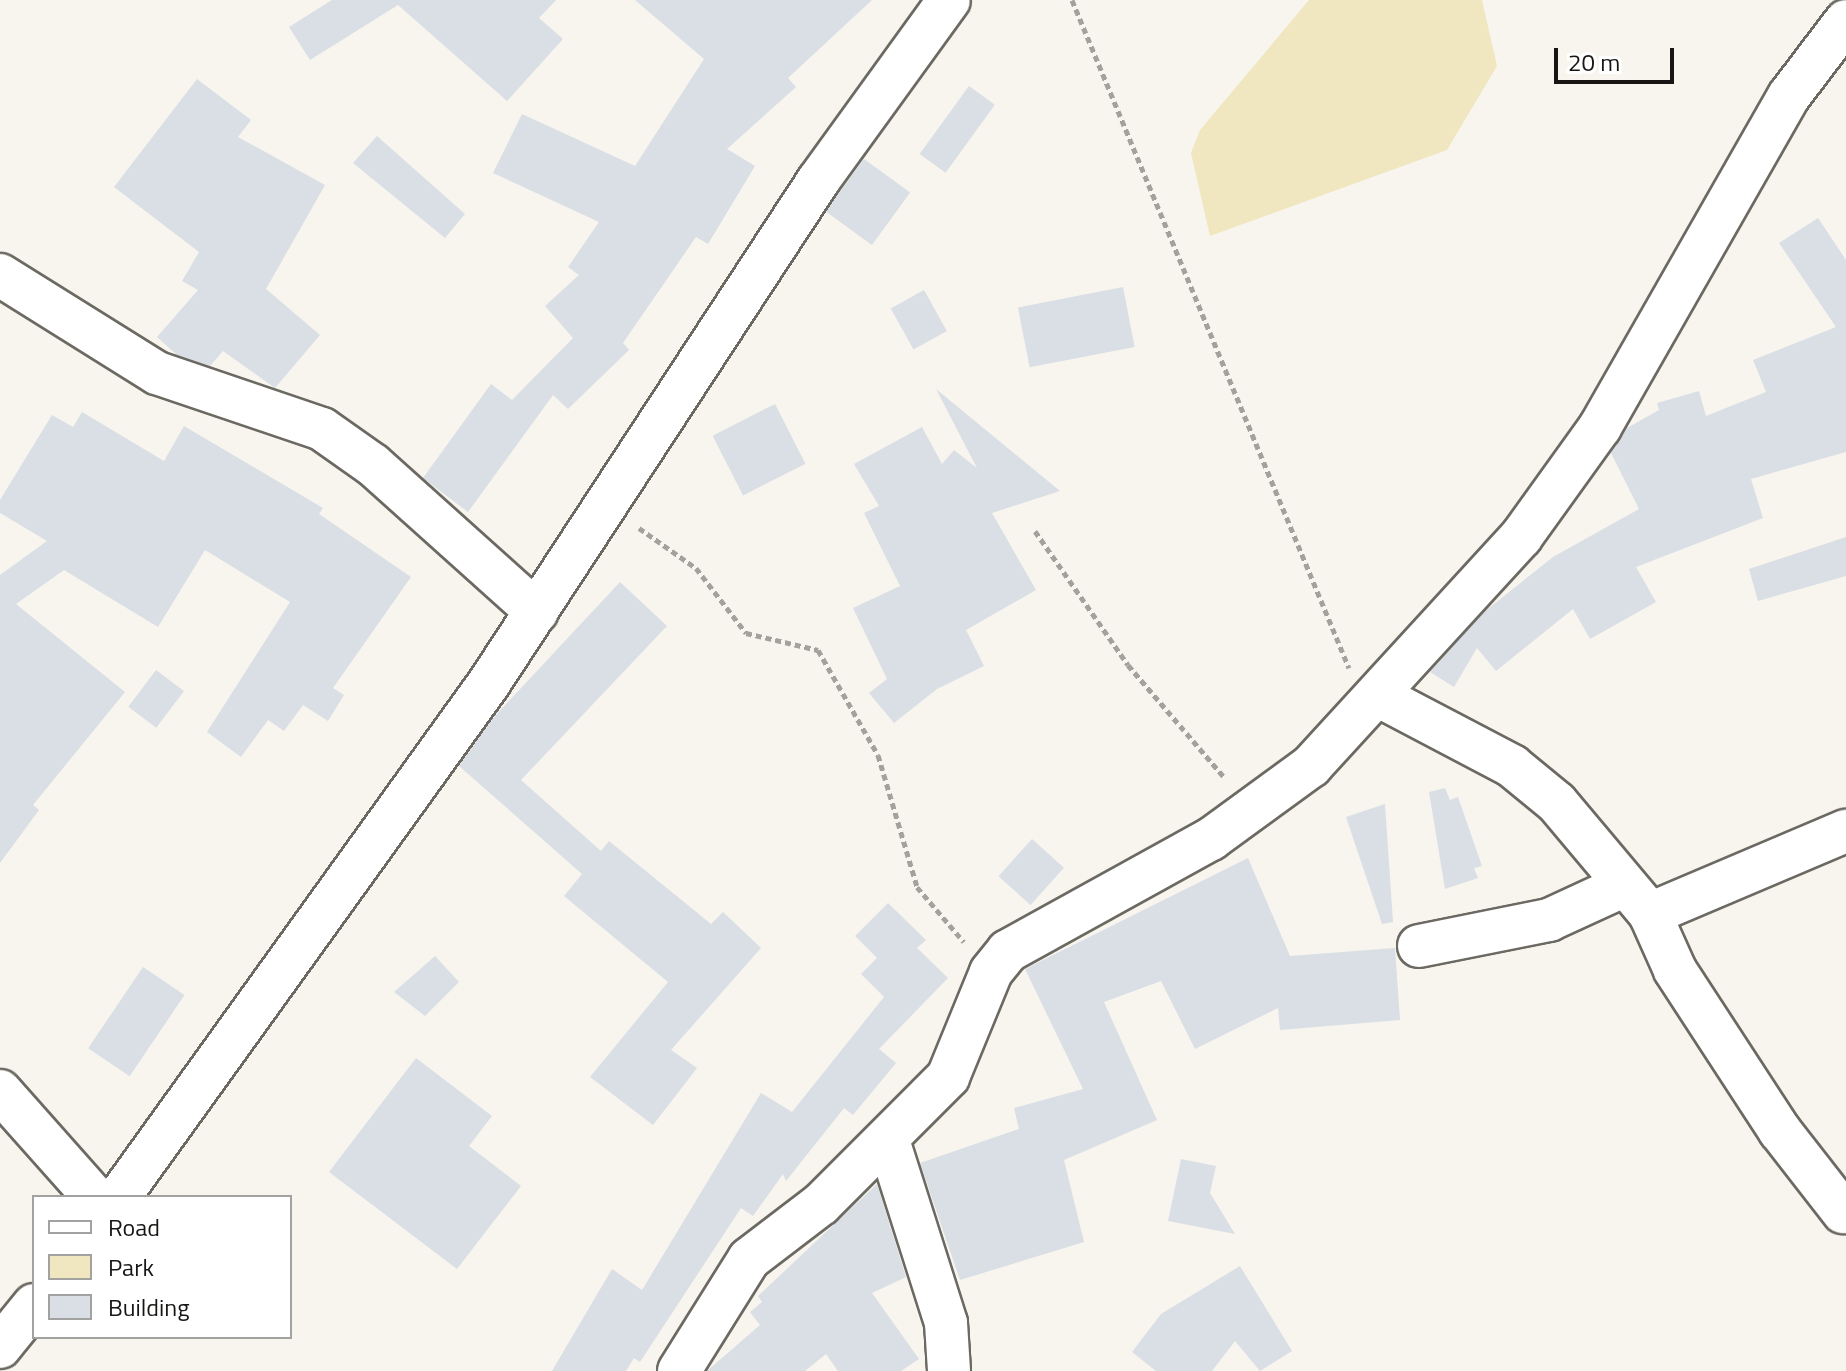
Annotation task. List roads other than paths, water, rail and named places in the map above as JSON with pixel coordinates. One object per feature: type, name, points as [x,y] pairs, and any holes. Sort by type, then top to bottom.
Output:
[{"type":"street","points":[[120,1195],[537,612],[818,181],[949,0]]},
{"type":"street","points":[[679,1371],[749,1259],[888,1140],[963,1054],[991,972],[1026,937],[1136,881],[1252,809],[1341,741],[1371,702],[1521,537],[1600,427],[1789,96],[1846,21]]},
{"type":"street","points":[[0,275],[157,373],[322,429],[373,465],[537,612]]},
{"type":"street","points":[[1371,702],[1512,766],[1557,803],[1637,900],[1675,970],[1780,1131],[1843,1212]]},
{"type":"street","points":[[1419,946],[1637,900],[1846,831]]},
{"type":"street","points":[[0,1091],[92,1195]]},
{"type":"street","points":[[888,1140],[946,1323],[949,1371]]},
{"type":"street","points":[[0,1347],[32,1307]]}]
